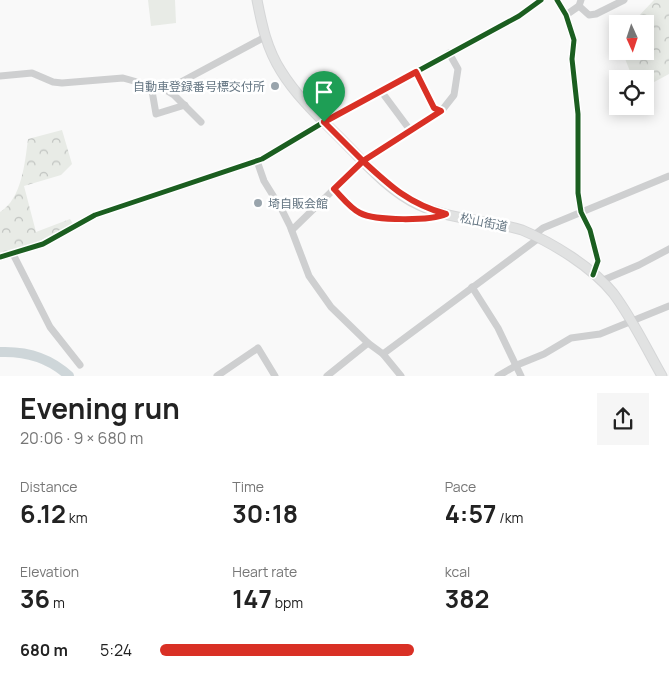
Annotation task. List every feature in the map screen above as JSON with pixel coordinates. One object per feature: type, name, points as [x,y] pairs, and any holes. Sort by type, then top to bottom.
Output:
[{"type":"main road","name":"松山街道","points":[[257,0],[265,37],[275,60],[288,81],[324,122],[363,161],[396,191],[420,206],[446,214],[510,226],[537,236],[565,254],[601,281],[612,292],[662,376]]},
{"type":"street","points":[[0,257],[43,244],[95,215],[257,161],[324,122],[519,16],[540,0]]},
{"type":"street","points":[[557,0],[566,15],[574,40],[572,59],[578,114],[578,193],[581,212],[590,230],[598,261],[593,275]]},
{"type":"street","points":[[566,15],[580,3],[589,15],[596,14],[624,0]]},
{"type":"street","points":[[166,90],[265,37]]},
{"type":"street","points":[[292,230],[363,161],[441,111],[449,103],[454,94],[458,69],[449,53]]},
{"type":"street","points":[[416,72],[434,108],[441,111]]},
{"type":"street","points":[[0,76],[32,73],[52,82],[124,78],[166,90],[185,105],[201,122]]},
{"type":"street","points":[[151,85],[156,114],[185,105]]},
{"type":"street","points":[[380,92],[410,130]]},
{"type":"street","points":[[257,161],[264,181],[292,230],[309,276],[331,307],[368,343],[383,354],[400,376]]},
{"type":"street","points":[[383,354],[537,236],[543,228],[669,176]]},
{"type":"street","points":[[334,189],[356,211],[373,217],[396,219],[435,218],[446,214]]},
{"type":"street","points":[[601,281],[639,265],[669,249]]},
{"type":"street","points":[[13,254],[50,327],[80,364]]},
{"type":"street","points":[[472,287],[498,328],[521,376]]},
{"type":"street","points":[[498,376],[516,365],[544,354],[571,338],[600,334],[669,306]]},
{"type":"street","points":[[327,376],[368,343]]},
{"type":"street","points":[[217,376],[258,348],[275,376]]},
{"type":"green space","points":[[148,0],[175,0],[176,23],[151,26]]},
{"type":"green space","points":[[654,0],[669,0],[669,74],[654,82],[654,70],[629,70],[626,60],[654,60],[654,15],[640,15]]},
{"type":"green space","points":[[62,130],[72,164],[61,175],[24,186],[36,232],[70,219],[73,224],[31,245],[0,255],[0,212],[7,206],[18,189],[24,169],[28,139]]},
{"type":"waterway","points":[[0,352],[28,354],[37,357],[54,365],[69,376]]},
{"type":"cycle path","points":[[0,257],[43,244],[95,215],[262,159],[324,122],[519,16],[541,0]]},
{"type":"cycle path","points":[[557,0],[566,15],[574,40],[572,59],[578,114],[578,193],[581,212],[590,230],[598,261],[593,275]]},
{"type":"place","name":"自動車登録番号標交付所","points":[[275,86]]},
{"type":"place","name":"埼自販会館","points":[[258,203]]},
{"type":"route","points":[[324,122],[363,161],[334,189],[356,211],[373,217],[396,219],[435,218],[446,214],[420,206],[407,199],[363,161],[441,111],[434,108],[416,72],[324,122]]}]
